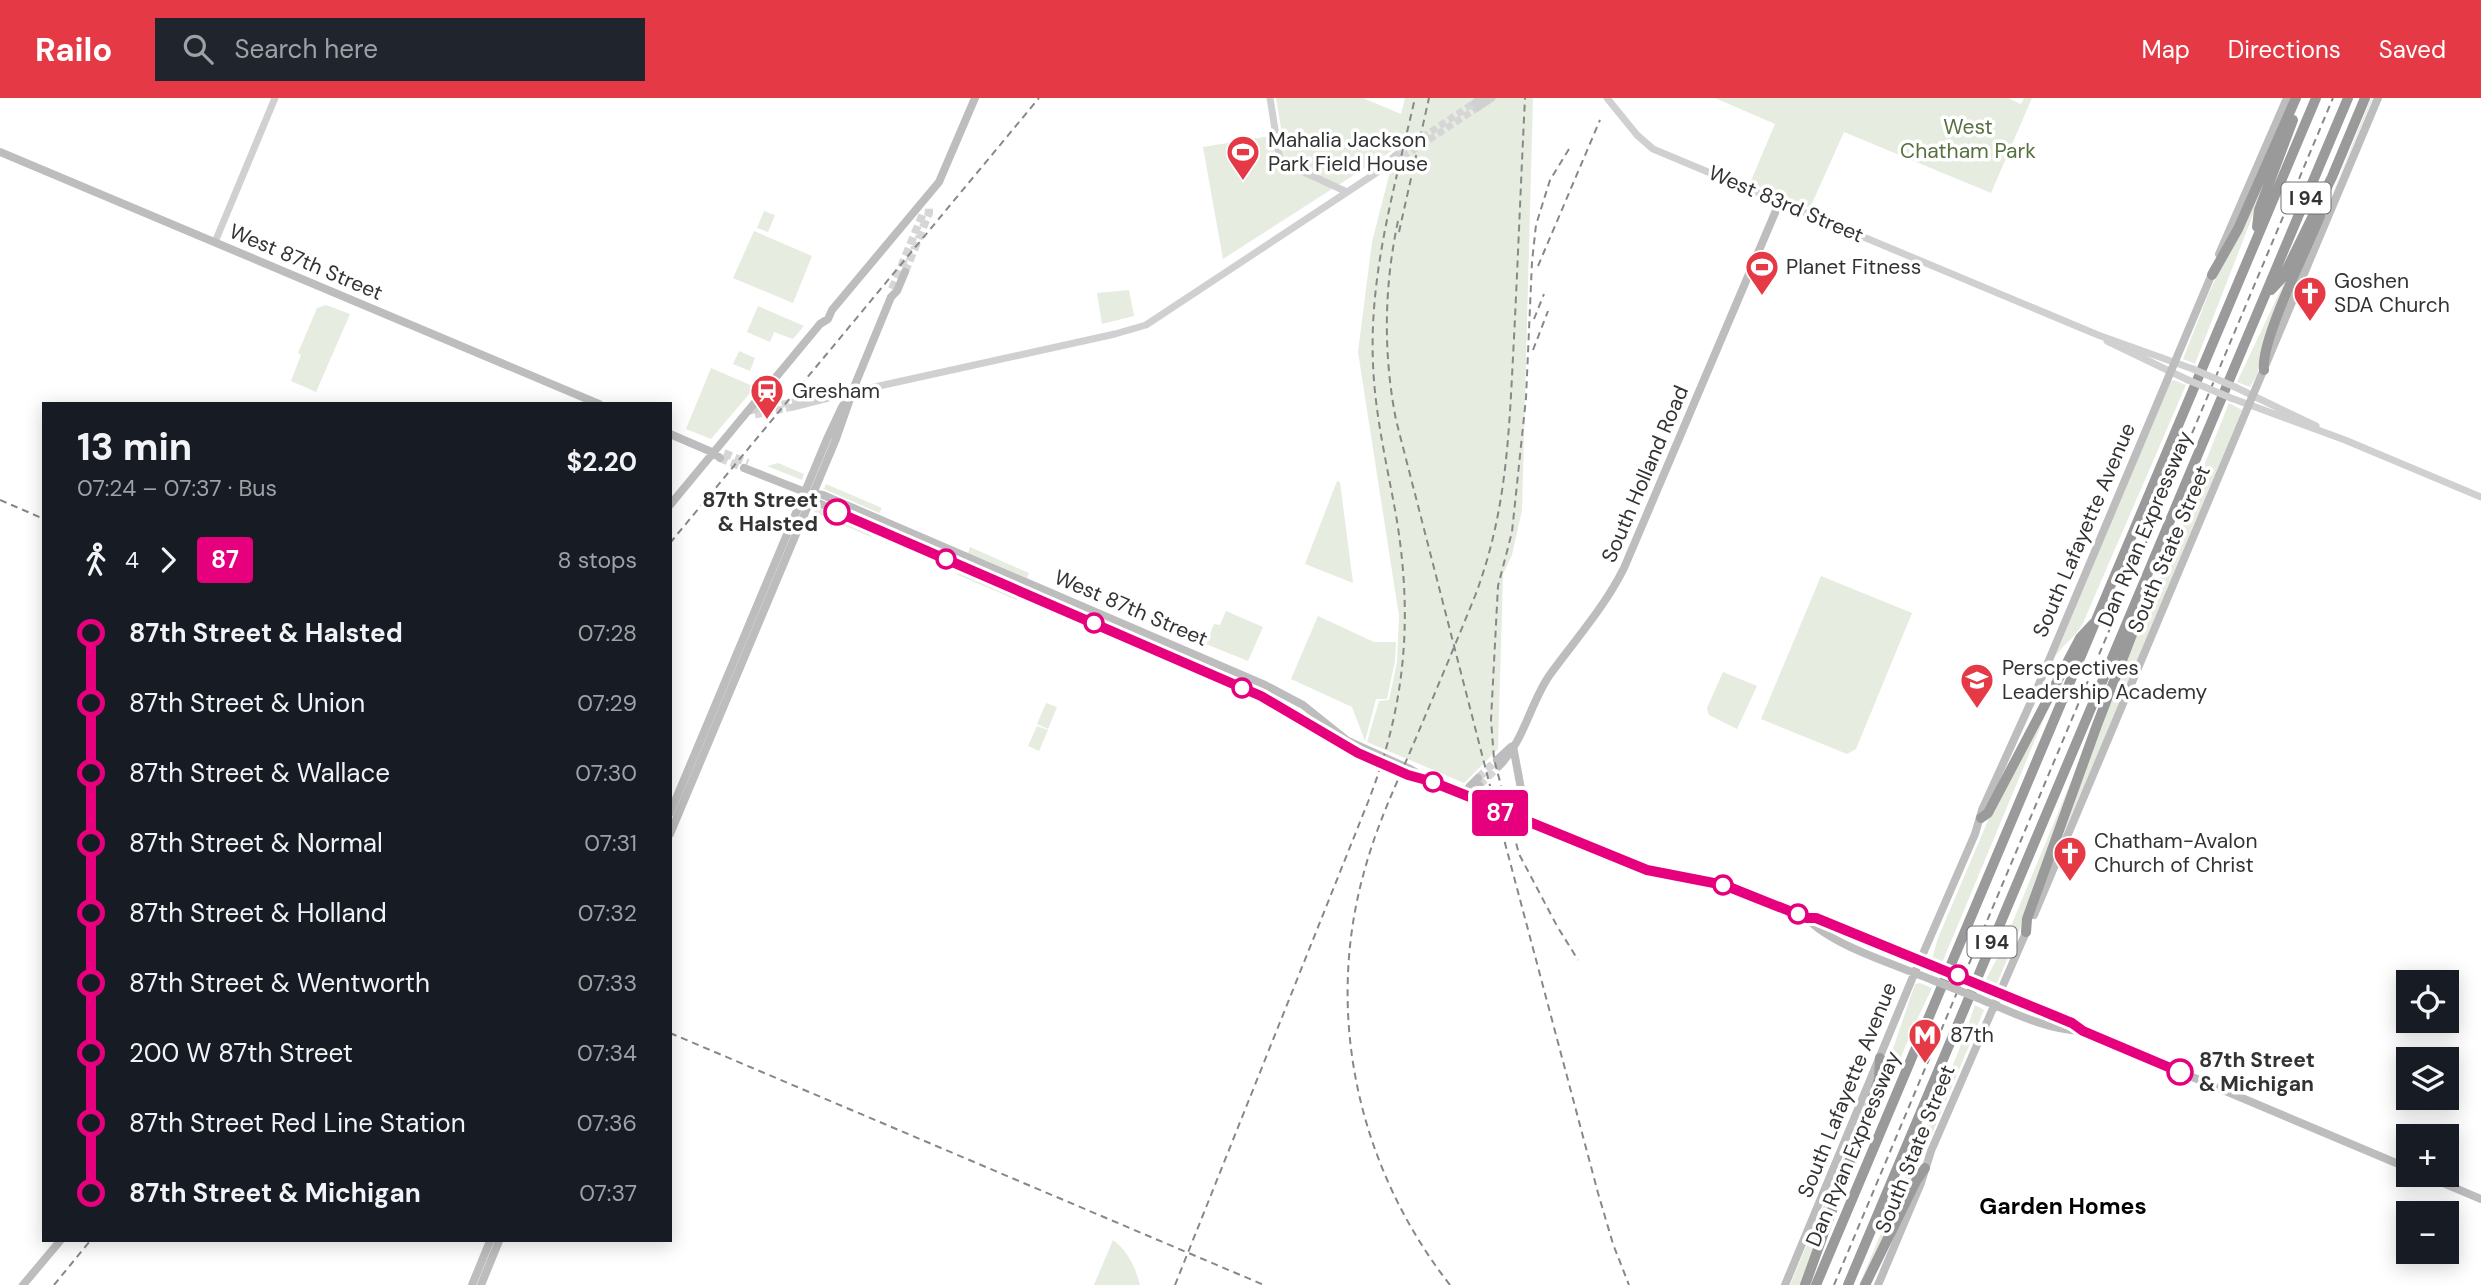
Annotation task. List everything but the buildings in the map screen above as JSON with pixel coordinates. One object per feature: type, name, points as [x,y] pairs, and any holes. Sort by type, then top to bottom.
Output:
[{"type":"highway","points":[[2212,275],[2238,229],[2299,98]]},
{"type":"highway","points":[[2256,242],[2259,209],[2299,98]]},
{"type":"highway","name":"Dan Ryan Expressway","points":[[1816,1285],[2316,98]]},
{"type":"highway","name":"Dan Ryan Expressway","points":[[1848,1285],[2348,98]]},
{"type":"highway","points":[[2264,298],[2283,277],[2332,177],[2365,98]]},
{"type":"highway","points":[[2264,370],[2262,361],[2270,335],[2313,233],[2332,177]]},
{"type":"highway","points":[[2026,932],[2031,907],[2133,632],[2136,599]]},
{"type":"highway","points":[[1981,818],[1988,813],[2080,638],[2098,618]]},
{"type":"highway","points":[[1805,1285],[1879,1079],[1880,1058]]},
{"type":"highway","points":[[1865,1285],[1925,1168]]},
{"type":"main road","points":[[672,503],[720,454],[820,324],[828,319],[832,310],[939,182],[975,98]]},
{"type":"main road","name":"South Lafayette Avenue","points":[[1785,1285],[1981,818],[1982,810],[2036,691],[2287,98]]},
{"type":"main road","name":"South State Street","points":[[1878,1285],[1925,1168],[2378,98]]},
{"type":"main road","name":"West 87th Street","points":[[0,152],[594,402]]},
{"type":"main road","points":[[927,208],[928,195]]},
{"type":"main road","name":"South Holland Road","points":[[1498,763],[1513,746],[1548,677],[1604,604],[1624,568],[1780,201]]},
{"type":"main road","points":[[672,808],[845,416],[891,293],[897,291],[905,272]]},
{"type":"main road","points":[[672,435],[720,454]]},
{"type":"main road","name":"West 87th Street","points":[[746,466],[810,495],[822,495],[844,503],[1276,690],[1303,705],[1348,741],[1430,781],[1485,803]]},
{"type":"main road","points":[[672,829],[810,495]]},
{"type":"main road","points":[[1513,746],[1527,821]]},
{"type":"main road","points":[[1470,797],[1478,781]]},
{"type":"main road","points":[[1510,813],[1647,870],[1724,885],[1807,918],[1816,918],[2072,1023],[2083,1031],[2396,1163]]},
{"type":"main road","points":[[1807,918],[1817,929],[1843,943],[1935,981],[2032,1020],[2070,1031],[2083,1031]]},
{"type":"main road","points":[[2453,1187],[2481,1199]]},
{"type":"main road","points":[[23,1285],[59,1242]]},
{"type":"main road","points":[[471,1285],[490,1242]]},
{"type":"main road","points":[[481,1285],[499,1242]]},
{"type":"street","points":[[215,242],[275,98]]},
{"type":"street","points":[[1270,98],[1280,161],[1347,192]]},
{"type":"street","points":[[1478,103],[1492,98]]},
{"type":"street","name":"West 83rd Street","points":[[1607,98],[1637,135],[1653,149],[2098,335],[2174,361],[2253,394],[2345,440]]},
{"type":"street","points":[[796,404],[1146,325],[1395,159]]},
{"type":"street","name":"West 83rd Street","points":[[2098,335],[2188,380],[2345,440]]},
{"type":"street","points":[[751,413],[761,408]]},
{"type":"street","points":[[2345,440],[2481,497]]},
{"type":"green space","points":[[1276,98],[1363,98],[1401,114],[1405,98],[1533,98],[1522,510],[1512,555],[1503,574],[1498,749],[1464,783],[1367,742],[1379,701],[1389,700],[1397,662],[1399,616],[1358,352],[1372,242],[1396,148],[1223,259],[1203,147],[1282,134]]},
{"type":"green space","name":"West Chatham Park","points":[[1715,98],[2008,98],[2021,104],[2024,98],[2032,98],[1991,193],[1844,132],[1810,208],[1750,183],[1775,124]]},
{"type":"green space","points":[[2371,98],[2373,98],[2325,213]]},
{"type":"green space","points":[[2286,130],[2195,364],[2183,359],[2208,295]]},
{"type":"green space","points":[[764,211],[775,215],[768,232],[757,228]]},
{"type":"green space","points":[[2311,226],[2261,356],[2257,375],[2250,387],[2237,382]]},
{"type":"green space","points":[[754,231],[812,256],[793,303],[733,278]]},
{"type":"green space","points":[[1129,290],[1134,316],[1102,324],[1097,293]]},
{"type":"green space","points":[[326,305],[350,314],[316,392],[291,381],[301,355],[298,353],[317,308]]},
{"type":"green space","points":[[758,306],[804,326],[793,339],[774,332],[770,342],[747,332]]},
{"type":"green space","points":[[739,351],[755,358],[750,371],[733,364]]},
{"type":"green space","points":[[711,368],[755,387],[711,439],[686,429]]},
{"type":"green space","points":[[2174,380],[2186,385],[2083,623],[2055,657],[2170,382]]},
{"type":"green space","points":[[2229,403],[2242,410],[2052,862],[2089,754]]},
{"type":"green space","points":[[778,463],[804,474],[802,480],[767,466]]},
{"type":"green space","points":[[1337,481],[1340,482],[1353,583],[1305,564]]},
{"type":"green space","points":[[826,484],[882,508],[879,513],[824,489]]},
{"type":"green space","points":[[816,507],[873,531],[871,537],[814,512]]},
{"type":"green space","points":[[970,547],[1029,573],[1027,578],[968,553]]},
{"type":"green space","points":[[961,569],[1019,595],[1017,600],[958,575]]},
{"type":"green space","points":[[1821,576],[1912,613],[1856,749],[1847,754],[1761,719]]},
{"type":"green space","points":[[1226,611],[1263,627],[1248,661],[1206,644],[1214,624],[1220,625]]},
{"type":"green space","points":[[1318,616],[1374,642],[1396,642],[1387,699],[1376,699],[1365,741],[1352,707],[1291,679]]},
{"type":"green space","points":[[1723,672],[1757,686],[1737,729],[1709,715],[1707,708]]},
{"type":"green space","points":[[1046,703],[1057,707],[1048,729],[1037,724]]},
{"type":"green space","points":[[2050,704],[1942,963],[1932,959],[1938,938],[1992,811]]},
{"type":"green space","points":[[1037,726],[1048,730],[1039,751],[1028,746]]},
{"type":"green space","points":[[2072,779],[2020,929],[1996,986],[1985,981],[1999,955]]},
{"type":"green space","points":[[1920,983],[1932,988],[1845,1190],[1915,984]]},
{"type":"green space","points":[[1975,1005],[1984,1010],[1907,1194],[1862,1285],[1859,1285],[1959,1050]]},
{"type":"green space","points":[[1860,1119],[1802,1285],[1790,1285]]},
{"type":"green space","points":[[1113,1240],[1130,1260],[1140,1285],[1094,1285]]},
{"type":"tunnel","points":[[1396,155],[1474,103]]},
{"type":"tunnel","points":[[1394,163],[1477,108]]},
{"type":"tunnel","points":[[905,272],[929,213],[929,205]]},
{"type":"tunnel","points":[[892,289],[924,211]]},
{"type":"tunnel","points":[[761,408],[799,401]]},
{"type":"tunnel","points":[[755,415],[793,407]]},
{"type":"tunnel","points":[[724,453],[748,463]]},
{"type":"tunnel","points":[[720,458],[744,468]]},
{"type":"tunnel","points":[[1478,778],[1497,760]]},
{"type":"tunnel","points":[[1479,785],[1499,766]]},
{"type":"tunnel","points":[[1486,800],[1511,811]]},
{"type":"tunnel","points":[[1483,806],[1509,816]]},
{"type":"railway","points":[[672,541],[1039,98]]},
{"type":"railway","points":[[1175,1285],[1368,802],[1381,767],[1398,698],[1405,629],[1402,558],[1376,404],[1373,330],[1379,263],[1415,98]]},
{"type":"railway","points":[[1399,232],[1429,98]]},
{"type":"railway","points":[[1450,1285],[1418,1239],[1392,1190],[1371,1138],[1357,1085],[1349,1031],[1348,975],[1353,920],[1370,850],[1475,596],[1486,564],[1501,500],[1514,338],[1525,98]]},
{"type":"railway","points":[[1834,1285],[2333,98]]},
{"type":"railway","points":[[1538,266],[1600,120]]},
{"type":"railway","points":[[1569,149],[1550,180],[1536,225],[1526,398],[1512,532],[1498,586],[1491,720],[1494,759],[1519,854],[1578,960]]},
{"type":"railway","points":[[1398,221],[1390,271],[1387,320],[1389,370],[1396,420],[1598,1193],[1629,1285]]},
{"type":"railway","points":[[1534,319],[1544,294]]},
{"type":"railway","points":[[1533,350],[1548,311]]},
{"type":"railway","points":[[0,500],[42,518]]},
{"type":"railway","points":[[672,1034],[1264,1285]]},
{"type":"railway","points":[[54,1285],[89,1242]]},
{"type":"bus line","name":"87","points":[[837,512],[1261,696],[1336,742],[1408,775],[1433,782],[1470,797],[1478,804],[1647,870],[1724,885],[1807,918],[1816,918],[2072,1023],[2083,1031],[2180,1072]]},
{"type":"place","name":"Mahalia Jackson Park Field House","points":[[1243,182]]},
{"type":"place","name":"Planet Fitness","points":[[1762,297]]},
{"type":"place","name":"Goshen SDA Church","points":[[2310,323]]},
{"type":"place","name":"Gresham","points":[[767,421]]},
{"type":"place","name":"87th Street & Halsted","points":[[837,512]]},
{"type":"place","name":"Perscpectives Leadership Academy","points":[[1977,710]]},
{"type":"place","name":"Chatham-Avalon Church of Christ","points":[[2070,883]]},
{"type":"place","name":"87th","points":[[1925,1065]]},
{"type":"place","name":"87th Street & Michigan","points":[[2180,1072]]},
{"type":"district","name":"Garden Homes","points":[[2063,1206]]}]
